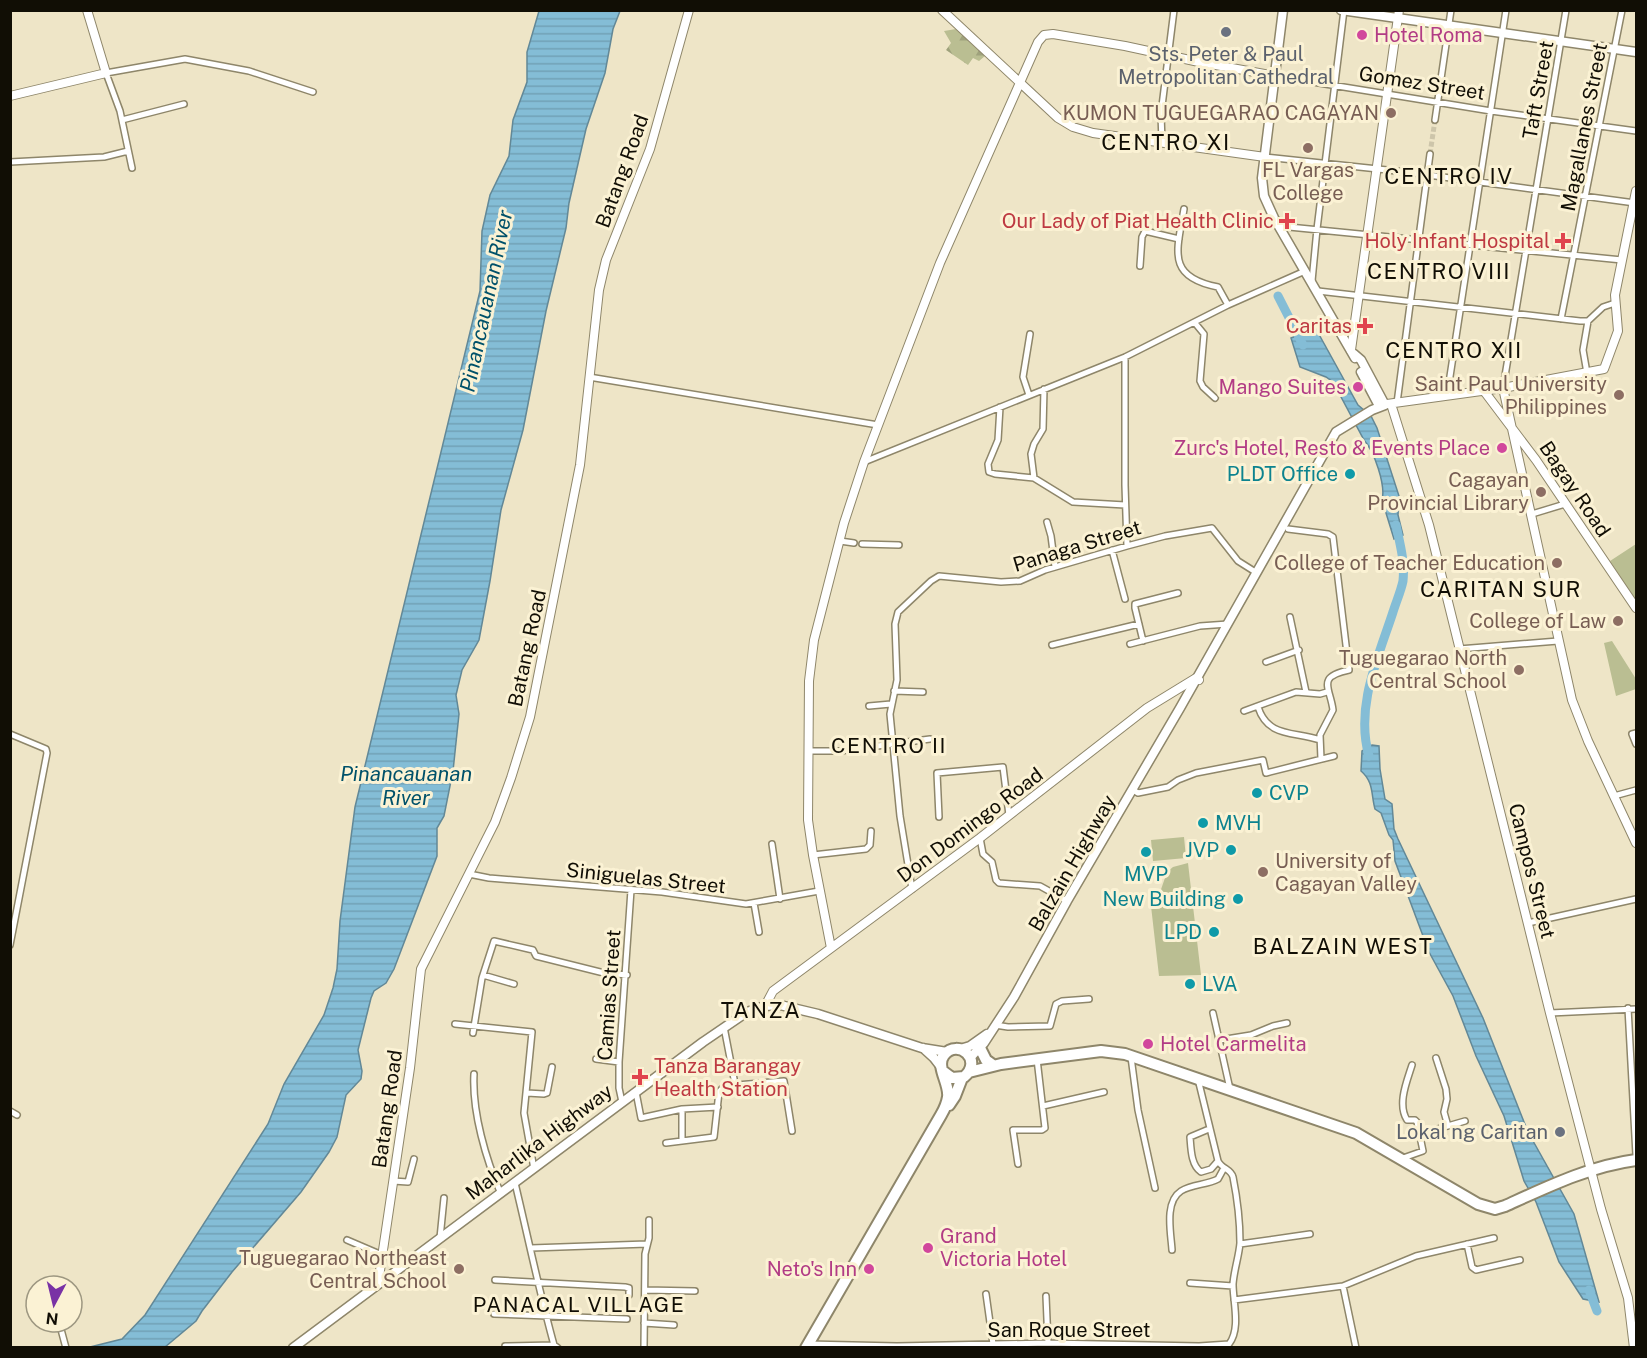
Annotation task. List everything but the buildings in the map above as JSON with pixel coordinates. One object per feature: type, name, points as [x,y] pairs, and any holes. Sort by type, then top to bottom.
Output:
[{"type":"highway","points":[[980,1048],[986,1060],[993,1065]]},
{"type":"highway","points":[[807,1346],[941,1115],[955,1096],[968,1067],[960,1049],[947,1052],[942,1060],[948,1085],[948,1098],[941,1115]]},
{"type":"highway","points":[[943,1070],[952,1078],[968,1067],[1101,1051],[1130,1055],[1348,1130],[1486,1207],[1495,1209],[1591,1170],[1612,1163],[1636,1160]]},
{"type":"main road","points":[[10,96],[106,73],[87,10]]},
{"type":"main road","name":"Batang Road","points":[[378,1284],[410,1068],[421,969],[485,843],[504,798],[530,717],[578,483],[599,290],[606,261],[650,149],[689,10]]},
{"type":"main road","points":[[942,10],[1058,118],[1073,127],[1103,135],[1265,157]]},
{"type":"main road","points":[[1283,10],[1262,178],[1263,192],[1279,226],[1353,352],[1361,360],[1385,405],[1503,388],[1604,369],[1618,331],[1615,303],[1636,191]]},
{"type":"main road","points":[[1343,11],[1399,14],[1449,25],[1636,52]]},
{"type":"main road","points":[[1353,352],[1399,14]]},
{"type":"main road","name":"Gomez Street","points":[[831,948],[808,820],[810,664],[814,640],[864,462],[940,263],[1038,42],[1048,34],[1125,46],[1276,76]]},
{"type":"main road","points":[[1503,388],[1572,700],[1588,741],[1636,843]]},
{"type":"main road","name":"Bagay Road","points":[[1484,391],[1514,430],[1636,608]]},
{"type":"main road","name":"Balzain Highway","points":[[1198,679],[1336,432],[1385,405]]},
{"type":"main road","name":"Campos Street","points":[[1385,405],[1429,525],[1527,923],[1591,1170],[1633,1305],[1634,1347]]},
{"type":"main road","name":"Balzain Highway","points":[[968,1067],[1013,1000],[1067,901],[1288,529],[1345,426]]},
{"type":"main road","name":"Don Domingo Road","points":[[765,1006],[773,992],[980,838],[1147,708],[1198,679]]},
{"type":"main road","name":"Maharlika Highway","points":[[293,1347],[747,1012],[765,1006],[794,1007],[922,1048],[947,1052]]},
{"type":"main road","points":[[960,1049],[981,1040],[992,1029]]},
{"type":"main road","name":"Maharlika Highway","points":[[922,1048],[943,1070]]},
{"type":"street","points":[[1162,142],[1160,123],[1174,10]]},
{"type":"street","points":[[1435,120],[1451,10]]},
{"type":"street","points":[[1447,396],[1506,10]]},
{"type":"street","name":"Taft Street","points":[[1503,388],[1566,10]]},
{"type":"street","name":"Magallanes Street","points":[[1561,319],[1622,10]]},
{"type":"street","points":[[1312,281],[1343,11]]},
{"type":"street","points":[[132,168],[122,120],[106,73],[185,59],[249,71],[312,92]]},
{"type":"street","name":"Gomez Street","points":[[1276,76],[1491,111],[1636,131]]},
{"type":"street","points":[[122,120],[184,104]]},
{"type":"street","points":[[11,161],[104,157],[128,151]]},
{"type":"street","points":[[1385,405],[1412,302],[1431,154]]},
{"type":"street","points":[[1265,157],[1428,175],[1635,203]]},
{"type":"street","points":[[1184,209],[1178,252],[1180,267],[1191,279],[1218,287],[1227,305]]},
{"type":"street","points":[[1279,226],[1622,260]]},
{"type":"street","points":[[1140,266],[1142,237],[1145,231],[1179,239]]},
{"type":"street","points":[[864,462],[1125,357],[1227,305],[1306,271]]},
{"type":"street","points":[[1318,291],[1587,321]]},
{"type":"street","points":[[1587,373],[1583,350],[1587,321],[1603,307],[1615,303]]},
{"type":"street","points":[[1195,323],[1204,334],[1200,381],[1215,398]]},
{"type":"street","points":[[1029,395],[1023,377],[1030,334]]},
{"type":"street","points":[[1125,357],[1127,546]]},
{"type":"street","points":[[589,377],[878,425]]},
{"type":"street","points":[[1034,478],[1031,454],[1043,429],[1044,389]]},
{"type":"street","points":[[1000,407],[998,440],[988,464],[988,470],[995,474],[1034,478],[1073,502],[1125,505]]},
{"type":"street","points":[[1532,514],[1565,504]]},
{"type":"street","points":[[1047,522],[1055,567]]},
{"type":"street","name":"Panaga Street","points":[[894,691],[897,670],[895,624],[898,612],[939,576],[1012,582],[1112,550],[1165,536],[1212,528],[1238,561],[1257,573]]},
{"type":"street","points":[[1288,529],[1332,536],[1349,670],[1329,678],[1327,692],[1333,710],[1322,729],[1321,759]]},
{"type":"street","points":[[840,541],[854,543]]},
{"type":"street","points":[[862,544],[899,545]]},
{"type":"street","points":[[1112,550],[1125,599]]},
{"type":"street","points":[[1143,641],[1136,604],[1178,593]]},
{"type":"street","points":[[1290,617],[1299,650],[1306,692]]},
{"type":"street","points":[[1052,645],[1139,624]]},
{"type":"street","points":[[1130,644],[1200,626],[1228,624]]},
{"type":"street","points":[[1459,649],[1558,642]]},
{"type":"street","points":[[1266,662],[1299,650]]},
{"type":"street","points":[[912,889],[900,816],[892,744],[891,704],[894,691],[923,692]]},
{"type":"street","points":[[1244,711],[1288,694],[1327,692]]},
{"type":"street","points":[[869,706],[891,704]]},
{"type":"street","points":[[1258,707],[1263,720],[1272,728],[1320,740]]},
{"type":"street","points":[[1636,733],[1632,734],[1636,744]]},
{"type":"street","points":[[10,734],[46,749],[47,753],[10,945]]},
{"type":"street","points":[[808,751],[840,751],[930,739]]},
{"type":"street","points":[[1133,790],[1138,793],[1168,787],[1178,780],[1196,774],[1263,760],[1266,773],[1334,756]]},
{"type":"street","points":[[939,817],[937,773],[1003,767],[1009,815]]},
{"type":"street","points":[[1614,796],[1636,790]]},
{"type":"street","points":[[813,855],[866,849],[870,845],[871,831]]},
{"type":"street","points":[[980,838],[983,854],[992,862],[996,880],[999,883],[1040,886],[1067,901]]},
{"type":"street","points":[[772,844],[780,899]]},
{"type":"street","name":"Siniguelas Street","points":[[469,874],[489,878],[631,890],[746,904],[819,891]]},
{"type":"street","name":"Camias Street","points":[[622,1102],[619,1088],[619,1062],[627,975],[631,890]]},
{"type":"street","points":[[1527,923],[1636,899]]},
{"type":"street","points":[[754,903],[759,932]]},
{"type":"street","points":[[473,1033],[483,975],[492,943],[496,941],[533,950],[536,956],[603,973],[627,975]]},
{"type":"street","points":[[483,975],[514,984]]},
{"type":"street","points":[[992,1029],[1050,1026],[1056,1004],[1062,1001],[1089,999]]},
{"type":"street","points":[[1628,1008],[1636,1155]]},
{"type":"street","points":[[1550,1013],[1636,1009]]},
{"type":"street","points":[[1213,1013],[1231,1091]]},
{"type":"street","points":[[1220,1040],[1251,1035],[1287,1023]]},
{"type":"street","points":[[455,1024],[533,1033],[524,1113],[534,1169]]},
{"type":"street","points":[[724,1027],[735,1084]]},
{"type":"street","points":[[1130,1055],[1138,1110],[1155,1188]]},
{"type":"street","points":[[1436,1058],[1446,1089],[1444,1112],[1448,1126]]},
{"type":"street","points":[[596,1059],[619,1062]]},
{"type":"street","points":[[1018,1164],[1013,1130],[1042,1130],[1045,1128],[1037,1059]]},
{"type":"street","points":[[1401,1158],[1423,1152],[1416,1120],[1406,1119],[1402,1106],[1412,1065]]},
{"type":"street","points":[[527,1093],[548,1093],[552,1067]]},
{"type":"street","points":[[474,1074],[475,1107],[488,1158],[501,1194]]},
{"type":"street","points":[[1198,1079],[1218,1161],[1211,1169],[1202,1172]]},
{"type":"street","points":[[666,1143],[714,1137],[719,1092],[722,1087],[735,1084],[784,1082],[792,1131]]},
{"type":"street","points":[[636,1092],[641,1118],[682,1109],[718,1107]]},
{"type":"street","points":[[1043,1106],[1104,1092]]},
{"type":"street","points":[[682,1109],[682,1141]]},
{"type":"street","points":[[10,1111],[17,1115]]},
{"type":"street","points":[[1420,1134],[1465,1121]]},
{"type":"street","points":[[1202,1172],[1196,1167],[1190,1137],[1209,1129]]},
{"type":"street","points":[[393,1181],[408,1182],[414,1158]]},
{"type":"street","name":"San Roque Street","points":[[807,1346],[1048,1343],[1199,1346],[1229,1344],[1234,1336],[1235,1328],[1233,1286],[1240,1244],[1233,1176],[1218,1161]]},
{"type":"street","points":[[1172,1250],[1170,1217],[1173,1202],[1182,1191],[1218,1179],[1224,1168]]},
{"type":"street","points":[[1200,1185],[1202,1172]]},
{"type":"street","points":[[505,1346],[556,1346],[537,1282],[515,1183]]},
{"type":"street","points":[[440,1238],[444,1198]]},
{"type":"street","points":[[644,1347],[645,1254],[649,1220]]},
{"type":"street","points":[[1240,1244],[1310,1234]]},
{"type":"street","points":[[1234,1300],[1343,1286],[1403,1260],[1494,1238]]},
{"type":"street","points":[[347,1240],[382,1255]]},
{"type":"street","points":[[531,1248],[647,1244]]},
{"type":"street","points":[[1467,1244],[1472,1267],[1476,1270],[1520,1260]]},
{"type":"street","points":[[495,1280],[629,1292]]},
{"type":"street","points":[[1190,1283],[1233,1286]]},
{"type":"street","points":[[1343,1286],[1356,1347]]},
{"type":"street","points":[[645,1290],[695,1292]]},
{"type":"street","points":[[986,1294],[993,1344]]},
{"type":"street","points":[[1046,1296],[1048,1343]]},
{"type":"street","points":[[494,1314],[627,1319]]},
{"type":"street","points":[[644,1323],[674,1325]]},
{"type":"green space","points":[[956,29],[985,56],[979,61],[973,58],[968,65],[946,50],[951,43],[944,31]]},
{"type":"green space","points":[[1636,544],[1636,601],[1610,561]]},
{"type":"green space","points":[[1612,641],[1636,679],[1636,689],[1616,696],[1604,643]]},
{"type":"green space","points":[[1184,837],[1186,858],[1153,861],[1151,840]]},
{"type":"green space","points":[[1188,863],[1201,975],[1159,976],[1151,906],[1156,904],[1167,872],[1173,867]]},
{"type":"water","name":"Pinancauanan River","points":[[539,11],[620,11],[613,29],[605,73],[586,129],[569,203],[566,228],[546,311],[523,430],[501,510],[479,640],[462,670],[456,695],[459,714],[453,771],[444,816],[437,828],[437,856],[394,969],[386,983],[374,991],[371,998],[358,1050],[362,1071],[361,1079],[346,1095],[337,1137],[301,1192],[232,1272],[196,1321],[165,1347],[90,1347],[122,1339],[145,1315],[268,1124],[284,1084],[324,1015],[337,969],[340,921],[355,807],[480,291],[482,231],[490,195],[509,156],[513,120],[527,82],[527,52]]},
{"type":"water","points":[[1316,329],[1358,405],[1371,416],[1377,428],[1399,496],[1398,515],[1403,535],[1394,539],[1382,500],[1381,477],[1372,452],[1333,382],[1300,367],[1291,338]]},
{"type":"water","points":[[1372,745],[1379,746],[1385,799],[1392,804],[1394,829],[1398,839],[1483,1018],[1528,1132],[1574,1214],[1599,1302],[1583,1299],[1559,1262],[1536,1202],[1524,1181],[1504,1116],[1476,1056],[1453,996],[1429,952],[1395,861],[1393,840],[1381,813],[1375,809],[1370,784],[1361,771],[1362,751]]},
{"type":"waterway","points":[[1278,296],[1303,345]]},
{"type":"waterway","points":[[1369,756],[1365,738],[1366,701],[1375,665],[1403,581],[1403,560],[1396,525]]},
{"type":"waterway","points":[[1589,1290],[1597,1311]]},
{"type":"tunnel","points":[[1430,154],[1435,120]]},
{"type":"place","name":"Sts. Peter & Paul Metropolitan Cathedral","points":[[1226,32]]},
{"type":"place","name":"Hotel Roma","points":[[1362,35]]},
{"type":"place","name":"KUMON TUGUEGARAO CAGAYAN","points":[[1391,113]]},
{"type":"place","name":"FL Vargas College","points":[[1308,148]]},
{"type":"place","name":"Our Lady of Piat Health Clinic","points":[[1287,221]]},
{"type":"place","name":"Holy Infant Hospital","points":[[1563,241]]},
{"type":"place","name":"Caritas","points":[[1365,326]]},
{"type":"place","name":"Mango Suites","points":[[1358,387]]},
{"type":"place","name":"Saint Paul University Philippines","points":[[1619,395]]},
{"type":"place","name":"Zurc's Hotel, Resto & Events Place","points":[[1502,448]]},
{"type":"place","name":"PLDT Office","points":[[1350,474]]},
{"type":"place","name":"Cagayan Provincial Library","points":[[1541,492]]},
{"type":"place","name":"College of Teacher Education","points":[[1557,563]]},
{"type":"place","name":"College of Law","points":[[1618,621]]},
{"type":"place","name":"Tuguegarao North Central School","points":[[1519,670]]},
{"type":"place","name":"CVP","points":[[1257,793]]},
{"type":"place","name":"MVH","points":[[1203,823]]},
{"type":"place","name":"JVP","points":[[1231,850]]},
{"type":"place","name":"MVP","points":[[1146,852]]},
{"type":"place","name":"University of Cagayan Valley","points":[[1263,872]]},
{"type":"place","name":"New Building","points":[[1238,899]]},
{"type":"place","name":"LPD","points":[[1214,932]]},
{"type":"place","name":"LVA","points":[[1190,984]]},
{"type":"place","name":"Hotel Carmelita","points":[[1148,1044]]},
{"type":"place","name":"Tanza Barangay Health Station","points":[[640,1077]]},
{"type":"place","name":"Lokal ng Caritan","points":[[1560,1132]]},
{"type":"place","name":"Grand Victoria Hotel","points":[[928,1248]]},
{"type":"place","name":"Tuguegarao Northeast Central School","points":[[459,1269]]},
{"type":"place","name":"Neto's Inn","points":[[869,1269]]},
{"type":"district","name":"CENTRO XI","points":[[1166,142]]},
{"type":"district","name":"CENTRO IV","points":[[1449,176]]},
{"type":"district","name":"CENTRO VIII","points":[[1439,271]]},
{"type":"district","name":"CENTRO XII","points":[[1454,350]]},
{"type":"district","name":"CARITAN SUR","points":[[1501,589]]},
{"type":"district","name":"CENTRO II","points":[[889,745]]},
{"type":"district","name":"BALZAIN WEST","points":[[1343,946]]},
{"type":"district","name":"TANZA","points":[[761,1010]]},
{"type":"district","name":"PANACAL VILLAGE","points":[[579,1304]]}]
